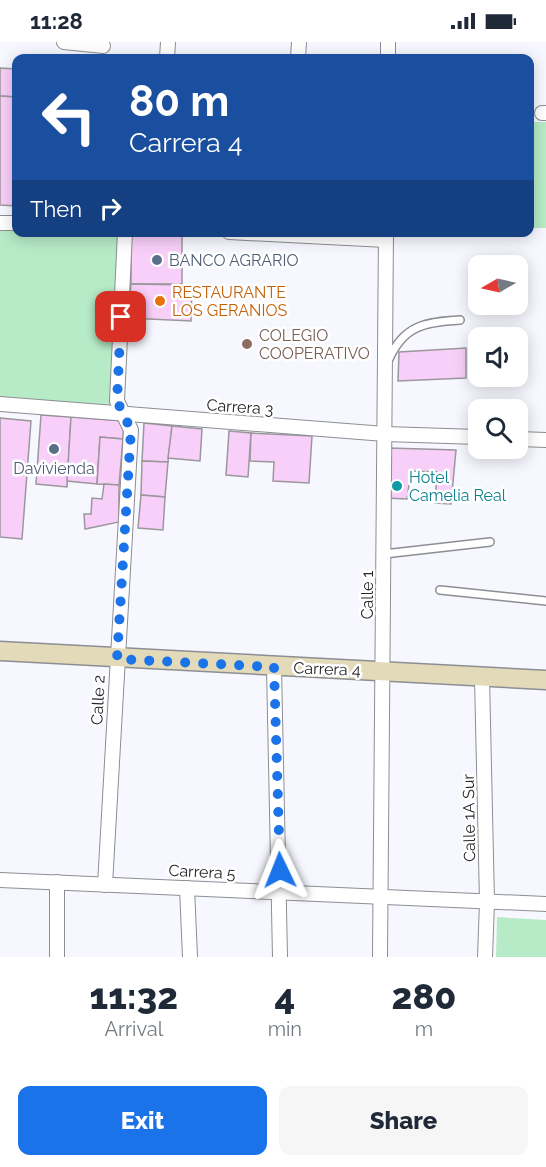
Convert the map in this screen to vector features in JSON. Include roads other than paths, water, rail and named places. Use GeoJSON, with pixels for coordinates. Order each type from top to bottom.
{"type":"FeatureCollection","features":[{"type":"Feature","properties":{"kind":"main road","name":"Carrera 4"},"geometry":{"type":"LineString","coordinates":[[0,651],[546,680]]}},
{"type":"Feature","properties":{"kind":"street"},"geometry":{"type":"LineString","coordinates":[[64,42],[104,46]]}},
{"type":"Feature","properties":{"kind":"street","name":"Calle 2"},"geometry":{"type":"LineString","coordinates":[[105,885],[131,430],[117,401],[125,237]]}},
{"type":"Feature","properties":{"kind":"street","name":"Calle 1"},"geometry":{"type":"LineString","coordinates":[[380,957],[386,237]]}},
{"type":"Feature","properties":{"kind":"street","name":"Carrera 3"},"geometry":{"type":"LineString","coordinates":[[0,404],[385,434],[468,437]]}},
{"type":"Feature","properties":{"kind":"street"},"geometry":{"type":"LineString","coordinates":[[528,439],[546,440]]}},
{"type":"Feature","properties":{"kind":"street"},"geometry":{"type":"LineString","coordinates":[[274,667],[280,957]]}},
{"type":"Feature","properties":{"kind":"street","name":"Calle 1A Sur"},"geometry":{"type":"LineString","coordinates":[[482,677],[487,902],[485,957]]}},
{"type":"Feature","properties":{"kind":"street","name":"Carrera 5"},"geometry":{"type":"LineString","coordinates":[[0,880],[546,904]]}},
{"type":"Feature","properties":{"kind":"street"},"geometry":{"type":"LineString","coordinates":[[57,882],[57,957]]}},
{"type":"Feature","properties":{"kind":"street"},"geometry":{"type":"LineString","coordinates":[[188,888],[190,957]]}},
{"type":"Feature","properties":{"kind":"lane"},"geometry":{"type":"LineString","coordinates":[[385,367],[396,342],[413,329],[435,322],[460,320]]}},
{"type":"Feature","properties":{"kind":"lane"},"geometry":{"type":"LineString","coordinates":[[384,554],[490,542]]}},
{"type":"Feature","properties":{"kind":"lane"},"geometry":{"type":"LineString","coordinates":[[440,590],[546,601]]}},
{"type":"Feature","properties":{"kind":"place","name":"BANCO AGRARIO"},"geometry":{"type":"Point","coordinates":[157,260]}},
{"type":"Feature","properties":{"kind":"place","name":"RESTAURANTE LOS GERANIOS"},"geometry":{"type":"Point","coordinates":[160,301]}},
{"type":"Feature","properties":{"kind":"place","name":"COLEGIO COOPERATIVO"},"geometry":{"type":"Point","coordinates":[247,344]}},
{"type":"Feature","properties":{"kind":"place","name":"Davivienda"},"geometry":{"type":"Point","coordinates":[54,449]}},
{"type":"Feature","properties":{"kind":"place","name":"Hotel Camelia Real"},"geometry":{"type":"Point","coordinates":[397,486]}}]}
